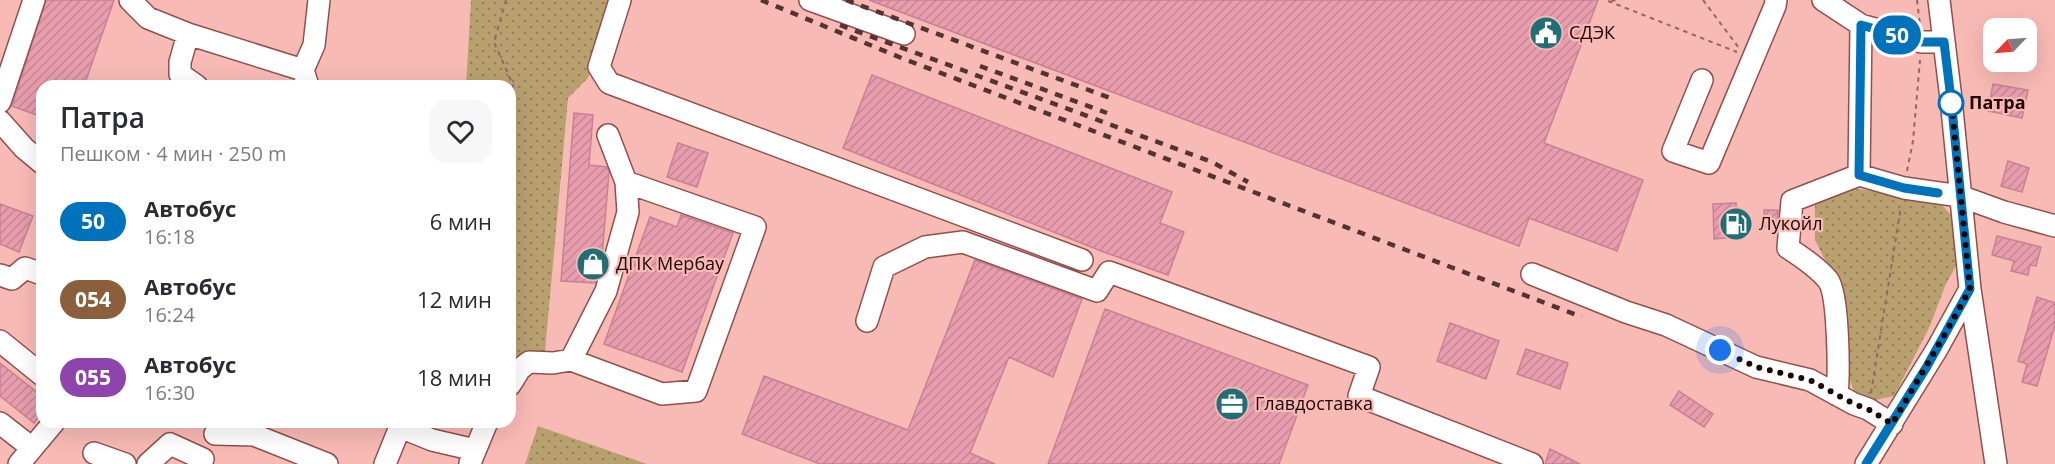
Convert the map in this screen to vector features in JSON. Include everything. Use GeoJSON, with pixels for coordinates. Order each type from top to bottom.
{"type":"FeatureCollection","features":[{"type":"Feature","properties":{"kind":"street"},"geometry":{"type":"LineString","coordinates":[[0,102],[34,0]]}},
{"type":"Feature","properties":{"kind":"street"},"geometry":{"type":"LineString","coordinates":[[130,0],[147,18],[306,78],[314,45],[319,0]]}},
{"type":"Feature","properties":{"kind":"street"},"geometry":{"type":"LineString","coordinates":[[620,0],[598,67],[609,83],[1082,260]]}},
{"type":"Feature","properties":{"kind":"street"},"geometry":{"type":"LineString","coordinates":[[810,0],[904,34]]}},
{"type":"Feature","properties":{"kind":"street"},"geometry":{"type":"LineString","coordinates":[[1702,80],[1673,151],[1709,163],[1776,0]]}},
{"type":"Feature","properties":{"kind":"street"},"geometry":{"type":"LineString","coordinates":[[1823,0],[1861,25],[1921,42],[1944,42]]}},
{"type":"Feature","properties":{"kind":"street"},"geometry":{"type":"LineString","coordinates":[[1939,0],[1970,289],[1996,464]]}},
{"type":"Feature","properties":{"kind":"street"},"geometry":{"type":"LineString","coordinates":[[1859,175],[1861,25]]}},
{"type":"Feature","properties":{"kind":"street"},"geometry":{"type":"LineString","coordinates":[[188,34],[180,62],[180,74],[188,80]]}},
{"type":"Feature","properties":{"kind":"street"},"geometry":{"type":"LineString","coordinates":[[0,121],[36,158]]}},
{"type":"Feature","properties":{"kind":"street"},"geometry":{"type":"LineString","coordinates":[[571,360],[606,291],[628,212],[626,182],[608,135]]}},
{"type":"Feature","properties":{"kind":"street"},"geometry":{"type":"LineString","coordinates":[[1837,395],[1835,307],[1829,282],[1812,265],[1788,248],[1792,201],[1859,175],[1904,188],[1960,196],[2004,212],[2055,226]]}},
{"type":"Feature","properties":{"kind":"street"},"geometry":{"type":"LineString","coordinates":[[516,376],[529,362],[553,363],[571,360],[662,394],[696,391],[755,227],[626,182]]}},
{"type":"Feature","properties":{"kind":"street"},"geometry":{"type":"LineString","coordinates":[[867,321],[884,267],[925,247],[963,242],[1097,291],[1109,272],[1369,367],[1359,396],[1532,464]]}},
{"type":"Feature","properties":{"kind":"street"},"geometry":{"type":"LineString","coordinates":[[0,275],[12,279],[25,268],[36,272]]}},
{"type":"Feature","properties":{"kind":"street"},"geometry":{"type":"LineString","coordinates":[[1532,274],[1626,312],[1666,325],[1756,367],[1810,380],[1868,409],[1892,424]]}},
{"type":"Feature","properties":{"kind":"street"},"geometry":{"type":"LineString","coordinates":[[1866,464],[1892,424],[1970,289]]}},
{"type":"Feature","properties":{"kind":"street"},"geometry":{"type":"LineString","coordinates":[[0,341],[36,370]]}},
{"type":"Feature","properties":{"kind":"street"},"geometry":{"type":"LineString","coordinates":[[0,423],[25,456],[49,428]]}},
{"type":"Feature","properties":{"kind":"street"},"geometry":{"type":"LineString","coordinates":[[148,464],[170,444],[202,462],[213,428],[254,435],[327,464]]}},
{"type":"Feature","properties":{"kind":"street"},"geometry":{"type":"LineString","coordinates":[[385,464],[400,428]]}},
{"type":"Feature","properties":{"kind":"street"},"geometry":{"type":"LineString","coordinates":[[402,428],[472,457],[485,428]]}},
{"type":"Feature","properties":{"kind":"street"},"geometry":{"type":"LineString","coordinates":[[94,453],[125,464]]}},
{"type":"Feature","properties":{"kind":"path"},"geometry":{"type":"LineString","coordinates":[[506,0],[494,42],[511,80]]}},
{"type":"Feature","properties":{"kind":"path"},"geometry":{"type":"LineString","coordinates":[[1618,0],[1608,1],[1743,54],[1703,0]]}},
{"type":"Feature","properties":{"kind":"path"},"geometry":{"type":"LineString","coordinates":[[1868,409],[1913,141],[1921,42],[1917,0]]}},
{"type":"Feature","properties":{"kind":"shaded area"},"geometry":{"type":"Polygon","coordinates":[[[471,0],[612,0],[588,78],[568,98],[545,352],[520,356],[516,362],[516,80],[466,80],[471,0]]]}},
{"type":"Feature","properties":{"kind":"shaded area"},"geometry":{"type":"Polygon","coordinates":[[[1841,187],[1936,198],[1951,215],[1957,235],[1959,260],[1945,286],[1930,326],[1894,396],[1871,401],[1854,391],[1845,368],[1839,288],[1815,240],[1815,204],[1841,187]]]}},
{"type":"Feature","properties":{"kind":"shaded area"},"geometry":{"type":"Polygon","coordinates":[[[538,426],[647,464],[525,464],[538,426]]]}},
{"type":"Feature","properties":{"kind":"building"},"geometry":{"type":"Polygon","coordinates":[[[46,0],[114,0],[86,80],[36,80],[36,115],[12,106],[46,0]]]}},
{"type":"Feature","properties":{"kind":"building"},"geometry":{"type":"Polygon","coordinates":[[[869,0],[1598,0],[1544,143],[1643,180],[1617,251],[1529,218],[1519,246],[869,0]]]}},
{"type":"Feature","properties":{"kind":"building"},"geometry":{"type":"Polygon","coordinates":[[[872,75],[1172,192],[1160,223],[1184,232],[1168,275],[1101,251],[843,148],[872,75]]]}},
{"type":"Feature","properties":{"kind":"building"},"geometry":{"type":"Polygon","coordinates":[[[1993,84],[2028,90],[2022,118],[1988,111],[1993,84]]]}},
{"type":"Feature","properties":{"kind":"building"},"geometry":{"type":"Polygon","coordinates":[[[574,113],[593,115],[589,165],[607,167],[609,172],[602,256],[595,283],[561,281],[574,113]]]}},
{"type":"Feature","properties":{"kind":"building"},"geometry":{"type":"Polygon","coordinates":[[[678,143],[708,153],[697,187],[667,177],[678,143]]]}},
{"type":"Feature","properties":{"kind":"building"},"geometry":{"type":"Polygon","coordinates":[[[2008,161],[2029,168],[2022,192],[2001,186],[2008,161]]]}},
{"type":"Feature","properties":{"kind":"building"},"geometry":{"type":"Polygon","coordinates":[[[1736,203],[1738,237],[1714,239],[1713,204],[1736,203]]]}},
{"type":"Feature","properties":{"kind":"building"},"geometry":{"type":"Polygon","coordinates":[[[0,204],[33,216],[19,252],[0,244],[0,204]]]}},
{"type":"Feature","properties":{"kind":"building"},"geometry":{"type":"Polygon","coordinates":[[[1764,210],[1778,210],[1777,227],[1765,227],[1764,210]]]}},
{"type":"Feature","properties":{"kind":"building"},"geometry":{"type":"Polygon","coordinates":[[[681,215],[733,233],[682,372],[604,344],[650,217],[677,227],[681,215]]]}},
{"type":"Feature","properties":{"kind":"building"},"geometry":{"type":"Polygon","coordinates":[[[1997,236],[2041,247],[2036,266],[2030,265],[2028,275],[2011,271],[2014,261],[1992,255],[1997,236]]]}},
{"type":"Feature","properties":{"kind":"building"},"geometry":{"type":"Polygon","coordinates":[[[975,260],[1082,299],[1053,377],[1009,357],[970,453],[995,464],[820,464],[742,434],[764,376],[908,430],[975,260]]]}},
{"type":"Feature","properties":{"kind":"building"},"geometry":{"type":"Polygon","coordinates":[[[2037,297],[2055,303],[2055,325],[2037,386],[2022,382],[2027,364],[2018,361],[2037,297]]]}},
{"type":"Feature","properties":{"kind":"building"},"geometry":{"type":"Polygon","coordinates":[[[1105,309],[1308,385],[1279,464],[1048,464],[1105,309]]]}},
{"type":"Feature","properties":{"kind":"building"},"geometry":{"type":"Polygon","coordinates":[[[1450,323],[1499,341],[1486,379],[1437,361],[1450,323]]]}},
{"type":"Feature","properties":{"kind":"building"},"geometry":{"type":"Polygon","coordinates":[[[1526,349],[1568,363],[1560,389],[1517,374],[1526,349]]]}},
{"type":"Feature","properties":{"kind":"building"},"geometry":{"type":"Polygon","coordinates":[[[0,363],[36,391],[36,420],[34,423],[0,396],[0,363]]]}},
{"type":"Feature","properties":{"kind":"building"},"geometry":{"type":"Polygon","coordinates":[[[1679,391],[1713,414],[1704,427],[1670,405],[1679,391]]]}},
{"type":"Feature","properties":{"kind":"building"},"geometry":{"type":"Polygon","coordinates":[[[1550,449],[1580,464],[1545,464],[1550,449]]]}},
{"type":"Feature","properties":{"kind":"railway"},"geometry":{"type":"LineString","coordinates":[[761,0],[904,59],[1582,317]]}},
{"type":"Feature","properties":{"kind":"railway"},"geometry":{"type":"LineString","coordinates":[[846,0],[1113,99]]}},
{"type":"Feature","properties":{"kind":"railway"},"geometry":{"type":"LineString","coordinates":[[840,25],[1212,162],[1248,182]]}},
{"type":"Feature","properties":{"kind":"railway"},"geometry":{"type":"LineString","coordinates":[[980,66],[1107,113]]}},
{"type":"Feature","properties":{"kind":"bus line","name":"50"},"geometry":{"type":"LineString","coordinates":[[1866,464],[1926,368],[1970,289],[1944,42],[1921,42],[1861,25],[1859,175],[1904,188],[1938,193]]}},
{"type":"Feature","properties":{"kind":"place","name":"СДЭК"},"geometry":{"type":"Point","coordinates":[1546,33]}},
{"type":"Feature","properties":{"kind":"place","name":"Патра"},"geometry":{"type":"Point","coordinates":[1951,103]}},
{"type":"Feature","properties":{"kind":"place","name":"Лукойл"},"geometry":{"type":"Point","coordinates":[1736,224]}},
{"type":"Feature","properties":{"kind":"place","name":"ДПК Мербау"},"geometry":{"type":"Point","coordinates":[593,264]}},
{"type":"Feature","properties":{"kind":"place","name":"Главдоставка"},"geometry":{"type":"Point","coordinates":[1232,404]}},
{"type":"Feature","properties":{"kind":"route"},"geometry":{"type":"LineString","coordinates":[[1720,350],[1756,367],[1810,380],[1868,409],[1892,424],[1970,289],[1951,99],[1951,103]]}}]}
